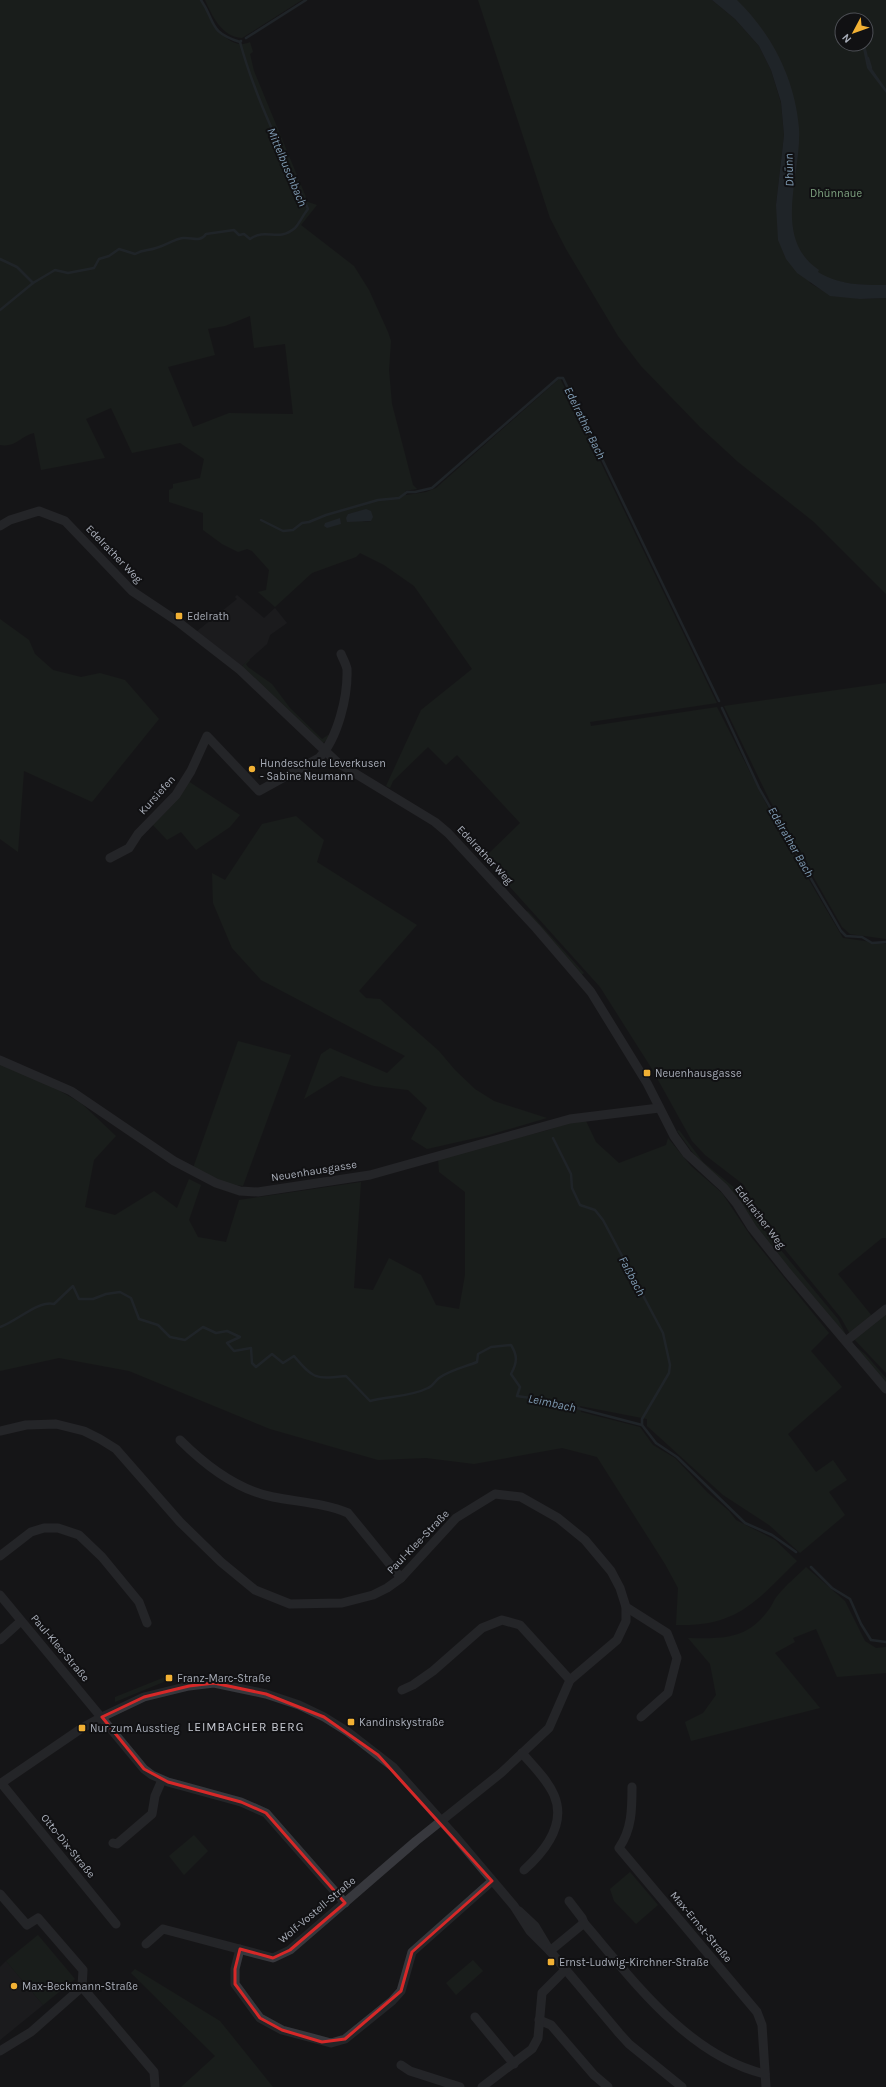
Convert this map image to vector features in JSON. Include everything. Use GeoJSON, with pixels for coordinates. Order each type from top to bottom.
{"type":"FeatureCollection","features":[{"type":"Feature","properties":{"kind":"street","name":"Edelrather Weg"},"geometry":{"type":"LineString","coordinates":[[0,526],[10,520],[39,511],[65,521],[132,591],[177,621],[240,670],[338,763],[435,822],[448,833],[536,928],[591,992],[647,1083],[674,1136],[687,1154],[724,1188],[737,1204],[752,1228],[886,1389]]}},
{"type":"Feature","properties":{"kind":"street"},"geometry":{"type":"LineString","coordinates":[[326,752],[343,709],[347,667],[341,654]]}},
{"type":"Feature","properties":{"kind":"street","name":"Kursiefen"},"geometry":{"type":"LineString","coordinates":[[110,858],[129,848],[138,834],[176,795],[192,771],[207,736],[259,791],[319,758],[326,752]]}},
{"type":"Feature","properties":{"kind":"street","name":"Neuenhausgasse"},"geometry":{"type":"LineString","coordinates":[[0,1060],[71,1091],[174,1161],[216,1183],[240,1191],[258,1192],[370,1175],[570,1119],[659,1108]]}},
{"type":"Feature","properties":{"kind":"street"},"geometry":{"type":"LineString","coordinates":[[846,1341],[886,1309]]}},
{"type":"Feature","properties":{"kind":"street","name":"Paul-Klee-Straße"},"geometry":{"type":"LineString","coordinates":[[0,1431],[26,1425],[56,1424],[84,1431],[100,1438],[116,1449],[180,1522],[221,1562],[255,1590],[278,1600],[293,1604],[342,1603],[373,1595],[401,1578],[456,1518],[495,1494],[521,1497],[558,1518],[585,1540],[611,1571],[620,1588],[626,1608],[626,1621],[617,1640],[570,1680],[549,1728],[522,1754],[441,1821]]}},
{"type":"Feature","properties":{"kind":"street"},"geometry":{"type":"LineString","coordinates":[[180,1440],[219,1472],[241,1487],[272,1497],[337,1508],[348,1513],[401,1578]]}},
{"type":"Feature","properties":{"kind":"street"},"geometry":{"type":"LineString","coordinates":[[0,1556],[31,1532],[44,1528],[58,1528],[79,1535],[102,1557],[139,1602],[147,1622]]}},
{"type":"Feature","properties":{"kind":"street","name":"Paul-Klee-Straße"},"geometry":{"type":"LineString","coordinates":[[0,1595],[102,1717]]}},
{"type":"Feature","properties":{"kind":"street"},"geometry":{"type":"LineString","coordinates":[[626,1608],[667,1634],[677,1658],[668,1693],[641,1717]]}},
{"type":"Feature","properties":{"kind":"street"},"geometry":{"type":"LineString","coordinates":[[402,1690],[413,1686],[433,1671],[482,1628],[502,1620],[520,1625],[570,1680]]}},
{"type":"Feature","properties":{"kind":"street"},"geometry":{"type":"LineString","coordinates":[[0,1640],[22,1621]]}},
{"type":"Feature","properties":{"kind":"street"},"geometry":{"type":"LineString","coordinates":[[1,1784],[56,1745],[102,1717],[144,1697],[189,1686],[214,1683],[266,1694],[299,1705],[353,1736],[393,1768],[514,1906],[535,1926],[550,1951],[629,2044],[682,2087]]}},
{"type":"Feature","properties":{"kind":"street"},"geometry":{"type":"LineString","coordinates":[[102,1717],[144,1769],[152,1775],[162,1780],[241,1802],[266,1813],[345,1903]]}},
{"type":"Feature","properties":{"kind":"street"},"geometry":{"type":"LineString","coordinates":[[522,1754],[545,1780],[554,1796],[556,1812],[555,1827],[548,1845],[524,1870]]}},
{"type":"Feature","properties":{"kind":"street"},"geometry":{"type":"LineString","coordinates":[[113,1843],[117,1844],[152,1814],[155,1796],[162,1780]]}},
{"type":"Feature","properties":{"kind":"street","name":"Otto-Dix-Straße"},"geometry":{"type":"LineString","coordinates":[[1,1784],[116,1924]]}},
{"type":"Feature","properties":{"kind":"street","name":"Max-Ernst-Straße"},"geometry":{"type":"LineString","coordinates":[[632,1787],[631,1818],[626,1838],[619,1848],[757,2012],[762,2025],[766,2087]]}},
{"type":"Feature","properties":{"kind":"street","name":"Wolf-Vostell-Straße"},"geometry":{"type":"LineString","coordinates":[[146,1944],[163,1929],[273,1958],[290,1950],[441,1821]]}},
{"type":"Feature","properties":{"kind":"street"},"geometry":{"type":"LineString","coordinates":[[240,1950],[234,1969],[235,1984],[260,2018],[282,2030],[331,2043],[345,2039],[392,2001],[401,1991],[412,1952],[492,1881]]}},
{"type":"Feature","properties":{"kind":"street"},"geometry":{"type":"LineString","coordinates":[[0,1894],[27,1925],[38,1918],[83,1970],[82,1987],[154,2072],[155,2086]]}},
{"type":"Feature","properties":{"kind":"street"},"geometry":{"type":"LineString","coordinates":[[569,1901],[584,1923],[653,2003],[696,2040],[731,2062],[748,2070],[765,2074]]}},
{"type":"Feature","properties":{"kind":"street"},"geometry":{"type":"LineString","coordinates":[[550,1951],[584,1923]]}},
{"type":"Feature","properties":{"kind":"street"},"geometry":{"type":"LineString","coordinates":[[482,2087],[514,2064],[535,2044],[538,2038],[542,1993],[547,1986],[566,1969]]}},
{"type":"Feature","properties":{"kind":"street"},"geometry":{"type":"LineString","coordinates":[[0,2051],[31,2032],[82,1987]]}},
{"type":"Feature","properties":{"kind":"street"},"geometry":{"type":"LineString","coordinates":[[475,2018],[514,2064]]}},
{"type":"Feature","properties":{"kind":"street"},"geometry":{"type":"LineString","coordinates":[[539,2020],[551,2025],[594,2076],[608,2087]]}},
{"type":"Feature","properties":{"kind":"street"},"geometry":{"type":"LineString","coordinates":[[401,2065],[410,2071],[460,2087]]}},
{"type":"Feature","properties":{"kind":"highlighted area"},"geometry":{"type":"Polygon","coordinates":[[[214,1683],[266,1694],[324,1717],[378,1755],[492,1881],[412,1952],[401,1991],[345,2039],[322,2042],[282,2030],[260,2018],[235,1984],[235,1969],[240,1949],[273,1958],[290,1950],[345,1903],[266,1813],[241,1802],[168,1782],[144,1769],[102,1717],[144,1697],[189,1686],[214,1683]]]}},
{"type":"Feature","properties":{"kind":"shaded area"},"geometry":{"type":"Polygon","coordinates":[[[237,595],[264,618],[275,608],[287,623],[270,635],[267,644],[241,667],[196,632],[237,599],[235,597],[237,595]]]}},
{"type":"Feature","properties":{"kind":"shaded area","name":"Max-Beckmann-Straße"},"geometry":{"type":"Polygon","coordinates":[[[6,1961],[43,2005],[0,2040],[0,1967],[6,1961]]]}},
{"type":"Feature","properties":{"kind":"green space"},"geometry":{"type":"Polygon","coordinates":[[[0,0],[201,0],[214,24],[226,38],[242,44],[250,42],[253,52],[250,54],[254,71],[308,202],[317,205],[301,225],[354,266],[369,290],[388,332],[391,341],[389,370],[392,404],[413,485],[417,489],[405,491],[406,495],[426,492],[436,488],[560,378],[717,703],[590,722],[591,726],[717,707],[779,829],[843,938],[886,944],[886,1238],[882,1238],[838,1274],[872,1316],[850,1334],[841,1318],[765,1225],[744,1185],[705,1155],[692,1141],[652,1069],[600,987],[484,858],[520,823],[457,755],[446,765],[428,747],[393,781],[390,788],[386,786],[421,710],[472,669],[414,586],[384,565],[360,553],[356,557],[312,573],[275,607],[258,592],[266,590],[269,570],[252,551],[247,549],[238,552],[222,544],[203,530],[203,513],[169,502],[169,490],[173,488],[173,484],[200,478],[204,459],[180,443],[132,453],[111,408],[86,419],[105,458],[41,470],[34,433],[29,434],[10,445],[0,445],[0,0]],[[250,316],[225,326],[208,329],[215,355],[168,367],[193,427],[229,413],[293,414],[285,344],[254,348],[250,316]],[[369,510],[348,514],[362,521],[371,521],[369,510]]]}},
{"type":"Feature","properties":{"kind":"green space"},"geometry":{"type":"Polygon","coordinates":[[[205,0],[302,0],[242,38],[235,37],[223,30],[211,13],[205,0]]]}},
{"type":"Feature","properties":{"kind":"green space"},"geometry":{"type":"Polygon","coordinates":[[[478,0],[712,0],[735,19],[759,46],[771,70],[781,103],[784,135],[776,205],[810,283],[820,289],[860,299],[886,298],[886,594],[814,522],[738,462],[700,427],[641,366],[618,336],[566,249],[550,218],[478,0]]]}},
{"type":"Feature","properties":{"kind":"green space","name":"Dhünnaue"},"geometry":{"type":"Polygon","coordinates":[[[725,0],[886,0],[886,285],[854,284],[814,277],[785,236],[790,167],[777,67],[725,0]]]}},
{"type":"Feature","properties":{"kind":"green space"},"geometry":{"type":"Polygon","coordinates":[[[0,619],[29,640],[35,654],[53,670],[81,677],[100,673],[125,680],[159,719],[92,802],[24,771],[18,852],[0,839],[0,619]]]}},
{"type":"Feature","properties":{"kind":"green space"},"geometry":{"type":"Polygon","coordinates":[[[249,659],[250,660],[246,664],[248,667],[272,684],[290,708],[322,739],[328,735],[330,737],[323,743],[242,666],[249,659]]]}},
{"type":"Feature","properties":{"kind":"green space"},"geometry":{"type":"Polygon","coordinates":[[[886,683],[886,939],[850,934],[842,927],[769,799],[724,706],[886,683]]]}},
{"type":"Feature","properties":{"kind":"green space"},"geometry":{"type":"Polygon","coordinates":[[[188,781],[240,815],[230,827],[196,850],[181,832],[167,840],[152,824],[188,781]]]}},
{"type":"Feature","properties":{"kind":"green space"},"geometry":{"type":"Polygon","coordinates":[[[296,816],[324,840],[317,862],[417,925],[359,991],[366,998],[380,999],[439,1051],[455,1070],[475,1089],[494,1101],[547,1118],[489,1135],[427,1149],[411,1139],[427,1108],[408,1090],[374,1086],[341,1076],[304,1099],[321,1054],[330,1048],[387,1073],[405,1056],[261,980],[232,948],[213,903],[212,873],[225,880],[262,824],[296,816]]]}},
{"type":"Feature","properties":{"kind":"green space"},"geometry":{"type":"Polygon","coordinates":[[[528,911],[584,973],[581,975],[525,913],[528,911]]]}},
{"type":"Feature","properties":{"kind":"green space"},"geometry":{"type":"Polygon","coordinates":[[[238,1041],[291,1055],[243,1186],[229,1184],[193,1168],[238,1041]]]}},
{"type":"Feature","properties":{"kind":"green space"},"geometry":{"type":"Polygon","coordinates":[[[0,1063],[53,1087],[81,1103],[116,1136],[94,1160],[85,1207],[115,1215],[154,1191],[177,1208],[189,1179],[201,1185],[189,1220],[198,1237],[226,1242],[239,1200],[361,1182],[354,1288],[373,1290],[389,1258],[421,1275],[436,1305],[459,1309],[465,1275],[465,1192],[439,1172],[438,1158],[548,1130],[569,1123],[586,1121],[596,1142],[619,1163],[666,1145],[668,1138],[691,1166],[722,1193],[752,1238],[829,1333],[811,1351],[842,1387],[788,1434],[816,1472],[833,1460],[847,1480],[829,1492],[845,1515],[800,1553],[769,1525],[723,1495],[647,1426],[647,1419],[580,1406],[581,1412],[640,1427],[653,1445],[675,1458],[707,1492],[729,1511],[736,1520],[775,1540],[797,1561],[757,1599],[744,1609],[731,1616],[715,1621],[697,1624],[676,1625],[678,1588],[665,1564],[597,1457],[562,1448],[474,1464],[426,1458],[378,1460],[270,1429],[129,1371],[59,1358],[0,1371],[0,1063]]]}},
{"type":"Feature","properties":{"kind":"green space"},"geometry":{"type":"Polygon","coordinates":[[[679,1130],[703,1162],[742,1194],[745,1192],[765,1231],[838,1319],[847,1337],[695,1156],[677,1131],[679,1130]]]}},
{"type":"Feature","properties":{"kind":"green space"},"geometry":{"type":"Polygon","coordinates":[[[885,1314],[886,1315],[886,1373],[854,1339],[885,1314]]]}},
{"type":"Feature","properties":{"kind":"green space"},"geometry":{"type":"Polygon","coordinates":[[[854,1345],[866,1355],[886,1378],[886,1384],[854,1345]]]}},
{"type":"Feature","properties":{"kind":"green space"},"geometry":{"type":"Polygon","coordinates":[[[806,1567],[845,1601],[865,1641],[876,1648],[886,1647],[886,1673],[837,1677],[816,1629],[793,1638],[795,1642],[775,1653],[820,1708],[691,1741],[685,1722],[703,1713],[716,1695],[710,1664],[688,1638],[724,1637],[744,1632],[762,1619],[775,1598],[806,1567]]]}},
{"type":"Feature","properties":{"kind":"green space"},"geometry":{"type":"Polygon","coordinates":[[[165,1677],[166,1681],[115,1702],[115,1697],[165,1677]]]}},
{"type":"Feature","properties":{"kind":"green space"},"geometry":{"type":"Polygon","coordinates":[[[194,1835],[208,1851],[184,1875],[169,1856],[194,1835]]]}},
{"type":"Feature","properties":{"kind":"green space"},"geometry":{"type":"Polygon","coordinates":[[[630,1872],[658,1905],[636,1924],[614,1901],[610,1889],[630,1872]]]}},
{"type":"Feature","properties":{"kind":"green space"},"geometry":{"type":"Polygon","coordinates":[[[38,1935],[75,1979],[43,2005],[6,1961],[38,1935]]]}},
{"type":"Feature","properties":{"kind":"green space"},"geometry":{"type":"Polygon","coordinates":[[[473,1960],[483,1971],[456,1995],[446,1983],[473,1960]]]}},
{"type":"Feature","properties":{"kind":"green space"},"geometry":{"type":"Polygon","coordinates":[[[135,1969],[220,2021],[273,2087],[181,2087],[215,2056],[131,1973],[135,1969]]]}},
{"type":"Feature","properties":{"kind":"water","name":"Dhünn"},"geometry":{"type":"Polygon","coordinates":[[[712,0],[737,0],[750,13],[761,27],[780,58],[787,75],[793,92],[799,128],[799,146],[792,205],[792,223],[796,241],[804,257],[819,270],[818,272],[834,280],[859,284],[886,285],[886,298],[860,299],[830,296],[797,273],[786,259],[778,240],[776,205],[784,135],[781,102],[771,70],[759,46],[735,19],[712,0]]]}},
{"type":"Feature","properties":{"kind":"water"},"geometry":{"type":"Polygon","coordinates":[[[864,52],[867,52],[870,66],[886,89],[886,93],[867,68],[864,52]]]}},
{"type":"Feature","properties":{"kind":"water"},"geometry":{"type":"Polygon","coordinates":[[[366,509],[371,511],[373,517],[371,521],[347,522],[346,518],[348,514],[366,509]]]}},
{"type":"Feature","properties":{"kind":"water"},"geometry":{"type":"Polygon","coordinates":[[[340,518],[341,524],[327,528],[324,526],[325,523],[340,518]]]}},
{"type":"Feature","properties":{"kind":"waterway"},"geometry":{"type":"LineString","coordinates":[[201,0],[214,26],[223,34],[240,42]]}},
{"type":"Feature","properties":{"kind":"waterway","name":"Mittelbuschbach"},"geometry":{"type":"LineString","coordinates":[[246,38],[306,0]]}},
{"type":"Feature","properties":{"kind":"waterway","name":"Mittelbuschbach"},"geometry":{"type":"LineString","coordinates":[[0,310],[33,283],[55,270],[68,273],[94,268],[99,259],[109,256],[119,249],[135,254],[180,239],[198,239],[204,237],[206,234],[234,230],[239,235],[244,234],[250,239],[262,234],[283,234],[295,228],[308,209],[262,106],[247,64],[240,42],[241,41]]}},
{"type":"Feature","properties":{"kind":"waterway"},"geometry":{"type":"LineString","coordinates":[[868,58],[871,68]]}},
{"type":"Feature","properties":{"kind":"waterway"},"geometry":{"type":"LineString","coordinates":[[0,259],[17,267],[33,283]]}},
{"type":"Feature","properties":{"kind":"waterway","name":"Edelrather Bach"},"geometry":{"type":"LineString","coordinates":[[261,520],[283,531],[293,530],[302,523],[309,522],[326,515],[378,500],[399,498],[407,492],[415,492],[432,488],[558,378],[563,378],[719,701]]}},
{"type":"Feature","properties":{"kind":"waterway","name":"Edelrather Bach"},"geometry":{"type":"LineString","coordinates":[[722,708],[759,788],[841,931],[846,936],[862,937],[872,943],[886,942]]}},
{"type":"Feature","properties":{"kind":"waterway","name":"Faßbach"},"geometry":{"type":"LineString","coordinates":[[553,1138],[571,1174],[572,1188],[580,1205],[595,1210],[603,1220],[663,1333],[670,1365],[669,1373],[642,1419],[642,1425]]}},
{"type":"Feature","properties":{"kind":"waterway","name":"Leimbach"},"geometry":{"type":"LineString","coordinates":[[0,1327],[41,1305],[54,1304],[73,1286],[79,1299],[93,1299],[106,1294],[120,1292],[131,1298],[139,1319],[158,1325],[170,1337],[185,1340],[203,1327],[216,1333],[227,1331],[240,1337],[227,1343],[234,1351],[251,1348],[252,1363],[256,1367],[272,1354],[283,1363],[294,1356],[306,1370],[316,1376],[328,1378],[346,1376],[370,1401],[407,1395],[421,1391],[430,1387],[439,1378],[448,1373],[477,1362],[478,1354],[491,1347],[511,1345],[516,1356],[515,1366],[511,1374],[520,1387],[517,1396],[550,1401],[642,1425],[656,1443],[677,1457],[745,1523],[772,1535],[796,1552]]}},
{"type":"Feature","properties":{"kind":"waterway","name":"Leimbach"},"geometry":{"type":"LineString","coordinates":[[811,1567],[832,1588],[850,1599],[861,1624],[871,1640],[886,1642]]}},
{"type":"Feature","properties":{"kind":"place","name":"Edelrath"},"geometry":{"type":"Point","coordinates":[179,616]}},
{"type":"Feature","properties":{"kind":"place","name":"Hundeschule Leverkusen - Sabine Neumann"},"geometry":{"type":"Point","coordinates":[252,769]}},
{"type":"Feature","properties":{"kind":"place","name":"Neuenhausgasse"},"geometry":{"type":"Point","coordinates":[647,1073]}},
{"type":"Feature","properties":{"kind":"place","name":"Franz-Marc-Straße"},"geometry":{"type":"Point","coordinates":[169,1678]}},
{"type":"Feature","properties":{"kind":"place","name":"Kandinskystraße"},"geometry":{"type":"Point","coordinates":[351,1722]}},
{"type":"Feature","properties":{"kind":"place","name":"Nur zum Ausstieg"},"geometry":{"type":"Point","coordinates":[82,1728]}},
{"type":"Feature","properties":{"kind":"place","name":"Ernst-Ludwig-Kirchner-Straße"},"geometry":{"type":"Point","coordinates":[551,1962]}},
{"type":"Feature","properties":{"kind":"place","name":"Max-Beckmann-Straße"},"geometry":{"type":"Point","coordinates":[14,1986]}},
{"type":"Feature","properties":{"kind":"district","name":"LEIMBACHER BERG"},"geometry":{"type":"Point","coordinates":[246,1727]}}]}
